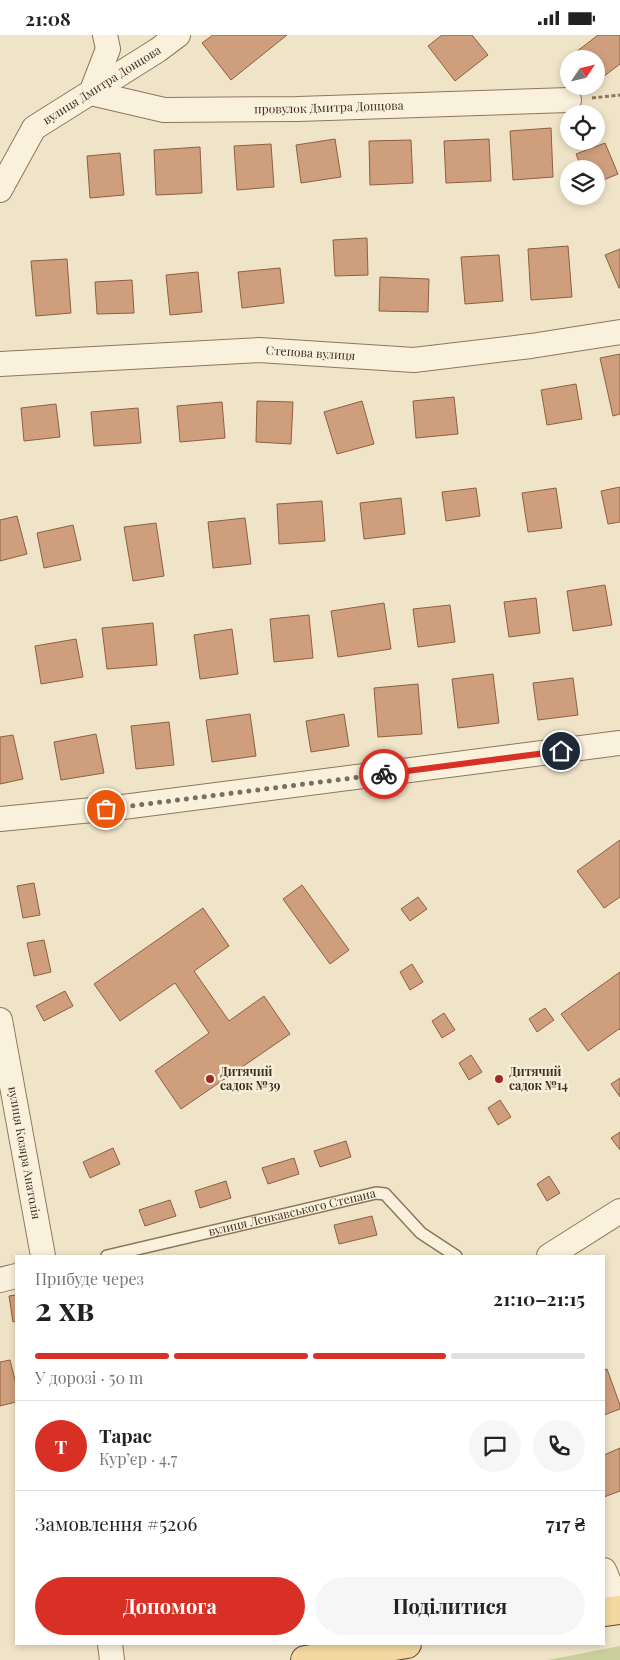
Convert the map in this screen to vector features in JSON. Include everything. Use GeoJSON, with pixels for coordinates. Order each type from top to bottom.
{"type":"FeatureCollection","features":[{"type":"Feature","properties":{"kind":"main road"},"geometry":{"type":"LineString","coordinates":[[605,1613],[620,1609]]}},
{"type":"Feature","properties":{"kind":"main road"},"geometry":{"type":"LineString","coordinates":[[305,1660],[401,1645]]}},
{"type":"Feature","properties":{"kind":"street"},"geometry":{"type":"LineString","coordinates":[[91,93],[108,49],[105,35]]}},
{"type":"Feature","properties":{"kind":"street","name":"вулиця Дмитра Донцова"},"geometry":{"type":"LineString","coordinates":[[0,190],[34,128],[158,50],[178,35]]}},
{"type":"Feature","properties":{"kind":"street","name":"провулок Дмитра Донцова"},"geometry":{"type":"LineString","coordinates":[[91,93],[164,110],[298,109],[568,100]]}},
{"type":"Feature","properties":{"kind":"street","name":"Степова вулиця"},"geometry":{"type":"LineString","coordinates":[[0,363],[259,350],[414,360],[531,346],[620,332]]}},
{"type":"Feature","properties":{"kind":"street"},"geometry":{"type":"LineString","coordinates":[[0,819],[123,807],[620,743]]}},
{"type":"Feature","properties":{"kind":"street","name":"вулиця Козяра Анатолія"},"geometry":{"type":"LineString","coordinates":[[0,1020],[43,1255]]}},
{"type":"Feature","properties":{"kind":"street"},"geometry":{"type":"LineString","coordinates":[[551,1255],[620,1211]]}},
{"type":"Feature","properties":{"kind":"street"},"geometry":{"type":"LineString","coordinates":[[0,1280],[15,1277]]}},
{"type":"Feature","properties":{"kind":"street"},"geometry":{"type":"LineString","coordinates":[[605,1572],[620,1609]]}},
{"type":"Feature","properties":{"kind":"street"},"geometry":{"type":"LineString","coordinates":[[110,1645],[112,1660]]}},
{"type":"Feature","properties":{"kind":"lane","name":"вулиця Ленкавського Степана"},"geometry":{"type":"LineString","coordinates":[[111,1255],[376,1193],[385,1195],[421,1233],[454,1255]]}},
{"type":"Feature","properties":{"kind":"green space"},"geometry":{"type":"Polygon","coordinates":[[[620,1646],[620,1660],[548,1660],[620,1646]]]}},
{"type":"Feature","properties":{"kind":"building"},"geometry":{"type":"Polygon","coordinates":[[[213,35],[287,35],[231,80],[202,43],[213,35]]]}},
{"type":"Feature","properties":{"kind":"building"},"geometry":{"type":"Polygon","coordinates":[[[442,35],[472,35],[488,55],[455,81],[428,46],[442,35]]]}},
{"type":"Feature","properties":{"kind":"building"},"geometry":{"type":"Polygon","coordinates":[[[598,35],[620,35],[620,64],[605,75],[605,50],[579,50],[598,35]]]}},
{"type":"Feature","properties":{"kind":"building"},"geometry":{"type":"Polygon","coordinates":[[[551,128],[553,177],[513,180],[510,131],[551,128]]]}},
{"type":"Feature","properties":{"kind":"building"},"geometry":{"type":"Polygon","coordinates":[[[335,139],[341,177],[301,183],[296,145],[335,139]]]}},
{"type":"Feature","properties":{"kind":"building"},"geometry":{"type":"Polygon","coordinates":[[[489,139],[491,181],[446,183],[444,141],[489,139]]]}},
{"type":"Feature","properties":{"kind":"building"},"geometry":{"type":"Polygon","coordinates":[[[411,140],[413,183],[370,185],[369,141],[411,140]]]}},
{"type":"Feature","properties":{"kind":"building"},"geometry":{"type":"Polygon","coordinates":[[[605,143],[618,174],[605,179],[605,160],[578,160],[576,154],[587,150],[605,150],[605,143]]]}},
{"type":"Feature","properties":{"kind":"building"},"geometry":{"type":"Polygon","coordinates":[[[271,144],[274,187],[237,190],[234,146],[271,144]]]}},
{"type":"Feature","properties":{"kind":"building"},"geometry":{"type":"Polygon","coordinates":[[[200,147],[202,193],[156,195],[154,150],[200,147]]]}},
{"type":"Feature","properties":{"kind":"building"},"geometry":{"type":"Polygon","coordinates":[[[120,153],[124,195],[90,198],[87,156],[120,153]]]}},
{"type":"Feature","properties":{"kind":"building"},"geometry":{"type":"Polygon","coordinates":[[[367,238],[368,275],[335,276],[333,240],[367,238]]]}},
{"type":"Feature","properties":{"kind":"building"},"geometry":{"type":"Polygon","coordinates":[[[568,246],[572,297],[531,300],[528,249],[568,246]]]}},
{"type":"Feature","properties":{"kind":"building"},"geometry":{"type":"Polygon","coordinates":[[[620,249],[620,288],[619,288],[605,255],[620,249]]]}},
{"type":"Feature","properties":{"kind":"building"},"geometry":{"type":"Polygon","coordinates":[[[499,255],[503,301],[465,304],[461,257],[499,255]]]}},
{"type":"Feature","properties":{"kind":"building"},"geometry":{"type":"Polygon","coordinates":[[[67,259],[71,313],[36,316],[31,261],[67,259]]]}},
{"type":"Feature","properties":{"kind":"building"},"geometry":{"type":"Polygon","coordinates":[[[280,268],[284,303],[242,308],[238,272],[280,268]]]}},
{"type":"Feature","properties":{"kind":"building"},"geometry":{"type":"Polygon","coordinates":[[[198,272],[202,312],[170,315],[166,275],[198,272]]]}},
{"type":"Feature","properties":{"kind":"building"},"geometry":{"type":"Polygon","coordinates":[[[380,277],[429,279],[428,312],[379,311],[380,277]]]}},
{"type":"Feature","properties":{"kind":"building"},"geometry":{"type":"Polygon","coordinates":[[[132,280],[134,313],[97,314],[95,282],[132,280]]]}},
{"type":"Feature","properties":{"kind":"building"},"geometry":{"type":"Polygon","coordinates":[[[620,354],[620,414],[613,416],[600,358],[620,354]]]}},
{"type":"Feature","properties":{"kind":"building"},"geometry":{"type":"Polygon","coordinates":[[[576,384],[582,419],[547,425],[541,390],[576,384]]]}},
{"type":"Feature","properties":{"kind":"building"},"geometry":{"type":"Polygon","coordinates":[[[454,397],[458,434],[416,438],[413,401],[454,397]]]}},
{"type":"Feature","properties":{"kind":"building"},"geometry":{"type":"Polygon","coordinates":[[[257,401],[293,402],[291,444],[256,442],[257,401]]]}},
{"type":"Feature","properties":{"kind":"building"},"geometry":{"type":"Polygon","coordinates":[[[362,401],[374,444],[337,454],[324,412],[362,401]]]}},
{"type":"Feature","properties":{"kind":"building"},"geometry":{"type":"Polygon","coordinates":[[[222,402],[225,438],[180,442],[177,406],[222,402]]]}},
{"type":"Feature","properties":{"kind":"building"},"geometry":{"type":"Polygon","coordinates":[[[56,404],[60,437],[24,441],[21,408],[56,404]]]}},
{"type":"Feature","properties":{"kind":"building"},"geometry":{"type":"Polygon","coordinates":[[[138,408],[141,443],[94,446],[91,412],[138,408]]]}},
{"type":"Feature","properties":{"kind":"building"},"geometry":{"type":"Polygon","coordinates":[[[620,487],[620,522],[608,524],[601,491],[620,487]]]}},
{"type":"Feature","properties":{"kind":"building"},"geometry":{"type":"Polygon","coordinates":[[[476,488],[480,516],[446,521],[442,492],[476,488]]]}},
{"type":"Feature","properties":{"kind":"building"},"geometry":{"type":"Polygon","coordinates":[[[556,488],[562,528],[528,532],[522,493],[556,488]]]}},
{"type":"Feature","properties":{"kind":"building"},"geometry":{"type":"Polygon","coordinates":[[[401,498],[405,534],[364,539],[360,503],[401,498]]]}},
{"type":"Feature","properties":{"kind":"building"},"geometry":{"type":"Polygon","coordinates":[[[322,501],[325,541],[279,544],[277,504],[322,501]]]}},
{"type":"Feature","properties":{"kind":"building"},"geometry":{"type":"Polygon","coordinates":[[[17,516],[27,554],[0,561],[0,520],[17,516]]]}},
{"type":"Feature","properties":{"kind":"building"},"geometry":{"type":"Polygon","coordinates":[[[245,518],[251,564],[213,568],[208,522],[245,518]]]}},
{"type":"Feature","properties":{"kind":"building"},"geometry":{"type":"Polygon","coordinates":[[[156,523],[164,576],[133,581],[124,527],[156,523]]]}},
{"type":"Feature","properties":{"kind":"building"},"geometry":{"type":"Polygon","coordinates":[[[73,525],[81,560],[44,568],[37,533],[73,525]]]}},
{"type":"Feature","properties":{"kind":"building"},"geometry":{"type":"Polygon","coordinates":[[[605,585],[612,625],[573,631],[567,591],[605,585]]]}},
{"type":"Feature","properties":{"kind":"building"},"geometry":{"type":"Polygon","coordinates":[[[536,598],[540,633],[509,637],[504,602],[536,598]]]}},
{"type":"Feature","properties":{"kind":"building"},"geometry":{"type":"Polygon","coordinates":[[[384,603],[391,649],[338,657],[331,611],[384,603]]]}},
{"type":"Feature","properties":{"kind":"building"},"geometry":{"type":"Polygon","coordinates":[[[450,605],[455,642],[418,647],[413,609],[450,605]]]}},
{"type":"Feature","properties":{"kind":"building"},"geometry":{"type":"Polygon","coordinates":[[[309,615],[313,658],[274,662],[270,619],[309,615]]]}},
{"type":"Feature","properties":{"kind":"building"},"geometry":{"type":"Polygon","coordinates":[[[153,623],[157,665],[107,669],[102,628],[153,623]]]}},
{"type":"Feature","properties":{"kind":"building"},"geometry":{"type":"Polygon","coordinates":[[[232,629],[238,674],[200,679],[194,635],[232,629]]]}},
{"type":"Feature","properties":{"kind":"building"},"geometry":{"type":"Polygon","coordinates":[[[76,639],[83,677],[41,684],[35,646],[76,639]]]}},
{"type":"Feature","properties":{"kind":"building"},"geometry":{"type":"Polygon","coordinates":[[[493,674],[499,723],[458,728],[452,679],[493,674]]]}},
{"type":"Feature","properties":{"kind":"building"},"geometry":{"type":"Polygon","coordinates":[[[573,678],[578,715],[538,720],[533,683],[573,678]]]}},
{"type":"Feature","properties":{"kind":"building"},"geometry":{"type":"Polygon","coordinates":[[[418,684],[422,734],[378,737],[374,688],[418,684]]]}},
{"type":"Feature","properties":{"kind":"building"},"geometry":{"type":"Polygon","coordinates":[[[250,714],[256,756],[212,762],[206,720],[250,714]]]}},
{"type":"Feature","properties":{"kind":"building"},"geometry":{"type":"Polygon","coordinates":[[[344,714],[349,746],[311,752],[306,721],[344,714]]]}},
{"type":"Feature","properties":{"kind":"building"},"geometry":{"type":"Polygon","coordinates":[[[169,722],[174,765],[136,769],[131,726],[169,722]]]}},
{"type":"Feature","properties":{"kind":"building"},"geometry":{"type":"Polygon","coordinates":[[[96,734],[104,773],[61,780],[54,742],[96,734]]]}},
{"type":"Feature","properties":{"kind":"building"},"geometry":{"type":"Polygon","coordinates":[[[13,735],[23,779],[0,784],[0,737],[13,735]]]}},
{"type":"Feature","properties":{"kind":"building"},"geometry":{"type":"Polygon","coordinates":[[[620,840],[620,897],[604,908],[577,871],[620,840]]]}},
{"type":"Feature","properties":{"kind":"building"},"geometry":{"type":"Polygon","coordinates":[[[34,883],[40,915],[23,918],[17,886],[34,883]]]}},
{"type":"Feature","properties":{"kind":"building"},"geometry":{"type":"Polygon","coordinates":[[[302,885],[349,950],[330,964],[283,899],[302,885]]]}},
{"type":"Feature","properties":{"kind":"building"},"geometry":{"type":"Polygon","coordinates":[[[418,897],[427,909],[410,921],[401,909],[418,897]]]}},
{"type":"Feature","properties":{"kind":"building"},"geometry":{"type":"Polygon","coordinates":[[[203,908],[229,946],[194,971],[229,1021],[264,996],[290,1034],[181,1109],[155,1071],[209,1033],[175,983],[120,1021],[94,984],[203,908]]]}},
{"type":"Feature","properties":{"kind":"building"},"geometry":{"type":"Polygon","coordinates":[[[44,940],[51,972],[34,976],[27,943],[44,940]]]}},
{"type":"Feature","properties":{"kind":"building"},"geometry":{"type":"Polygon","coordinates":[[[412,964],[423,982],[410,990],[400,972],[412,964]]]}},
{"type":"Feature","properties":{"kind":"building"},"geometry":{"type":"Polygon","coordinates":[[[620,972],[620,1030],[588,1051],[561,1014],[620,972]]]}},
{"type":"Feature","properties":{"kind":"building"},"geometry":{"type":"Polygon","coordinates":[[[65,991],[73,1006],[44,1021],[36,1006],[65,991]]]}},
{"type":"Feature","properties":{"kind":"building"},"geometry":{"type":"Polygon","coordinates":[[[545,1008],[554,1020],[537,1032],[529,1019],[545,1008]]]}},
{"type":"Feature","properties":{"kind":"building"},"geometry":{"type":"Polygon","coordinates":[[[444,1013],[455,1030],[442,1038],[432,1021],[444,1013]]]}},
{"type":"Feature","properties":{"kind":"building"},"geometry":{"type":"Polygon","coordinates":[[[471,1055],[482,1072],[469,1080],[459,1063],[471,1055]]]}},
{"type":"Feature","properties":{"kind":"building"},"geometry":{"type":"Polygon","coordinates":[[[620,1078],[620,1097],[611,1084],[620,1078]]]}},
{"type":"Feature","properties":{"kind":"building"},"geometry":{"type":"Polygon","coordinates":[[[500,1100],[511,1117],[498,1125],[488,1108],[500,1100]]]}},
{"type":"Feature","properties":{"kind":"building"},"geometry":{"type":"Polygon","coordinates":[[[620,1132],[620,1150],[611,1138],[620,1132]]]}},
{"type":"Feature","properties":{"kind":"building"},"geometry":{"type":"Polygon","coordinates":[[[346,1141],[351,1157],[320,1167],[314,1151],[346,1141]]]}},
{"type":"Feature","properties":{"kind":"building"},"geometry":{"type":"Polygon","coordinates":[[[113,1148],[120,1164],[90,1178],[83,1162],[113,1148]]]}},
{"type":"Feature","properties":{"kind":"building"},"geometry":{"type":"Polygon","coordinates":[[[294,1158],[299,1174],[268,1184],[262,1168],[294,1158]]]}},
{"type":"Feature","properties":{"kind":"building"},"geometry":{"type":"Polygon","coordinates":[[[549,1176],[560,1193],[547,1201],[537,1184],[549,1176]]]}},
{"type":"Feature","properties":{"kind":"building"},"geometry":{"type":"Polygon","coordinates":[[[226,1181],[231,1198],[200,1208],[195,1191],[226,1181]]]}},
{"type":"Feature","properties":{"kind":"building"},"geometry":{"type":"Polygon","coordinates":[[[170,1200],[176,1216],[145,1226],[139,1210],[170,1200]]]}},
{"type":"Feature","properties":{"kind":"building"},"geometry":{"type":"Polygon","coordinates":[[[372,1216],[377,1235],[339,1244],[334,1225],[372,1216]]]}},
{"type":"Feature","properties":{"kind":"building"},"geometry":{"type":"Polygon","coordinates":[[[15,1295],[15,1321],[13,1322],[9,1296],[15,1295]]]}},
{"type":"Feature","properties":{"kind":"building"},"geometry":{"type":"Polygon","coordinates":[[[10,1360],[15,1380],[15,1402],[0,1406],[0,1362],[10,1360]]]}},
{"type":"Feature","properties":{"kind":"building"},"geometry":{"type":"Polygon","coordinates":[[[607,1369],[620,1409],[605,1415],[605,1370],[607,1369]]]}},
{"type":"Feature","properties":{"kind":"building"},"geometry":{"type":"Polygon","coordinates":[[[620,1448],[620,1491],[605,1497],[605,1455],[620,1448]]]}},
{"type":"Feature","properties":{"kind":"way so far"},"geometry":{"type":"LineString","coordinates":[[106,809],[384,774]]}},
{"type":"Feature","properties":{"kind":"place","name":"Дитячий садок №39"},"geometry":{"type":"Point","coordinates":[210,1079]}},
{"type":"Feature","properties":{"kind":"place","name":"Дитячий садок №14"},"geometry":{"type":"Point","coordinates":[499,1079]}},
{"type":"Feature","properties":{"kind":"route"},"geometry":{"type":"LineString","coordinates":[[384,774],[561,751]]}}]}
